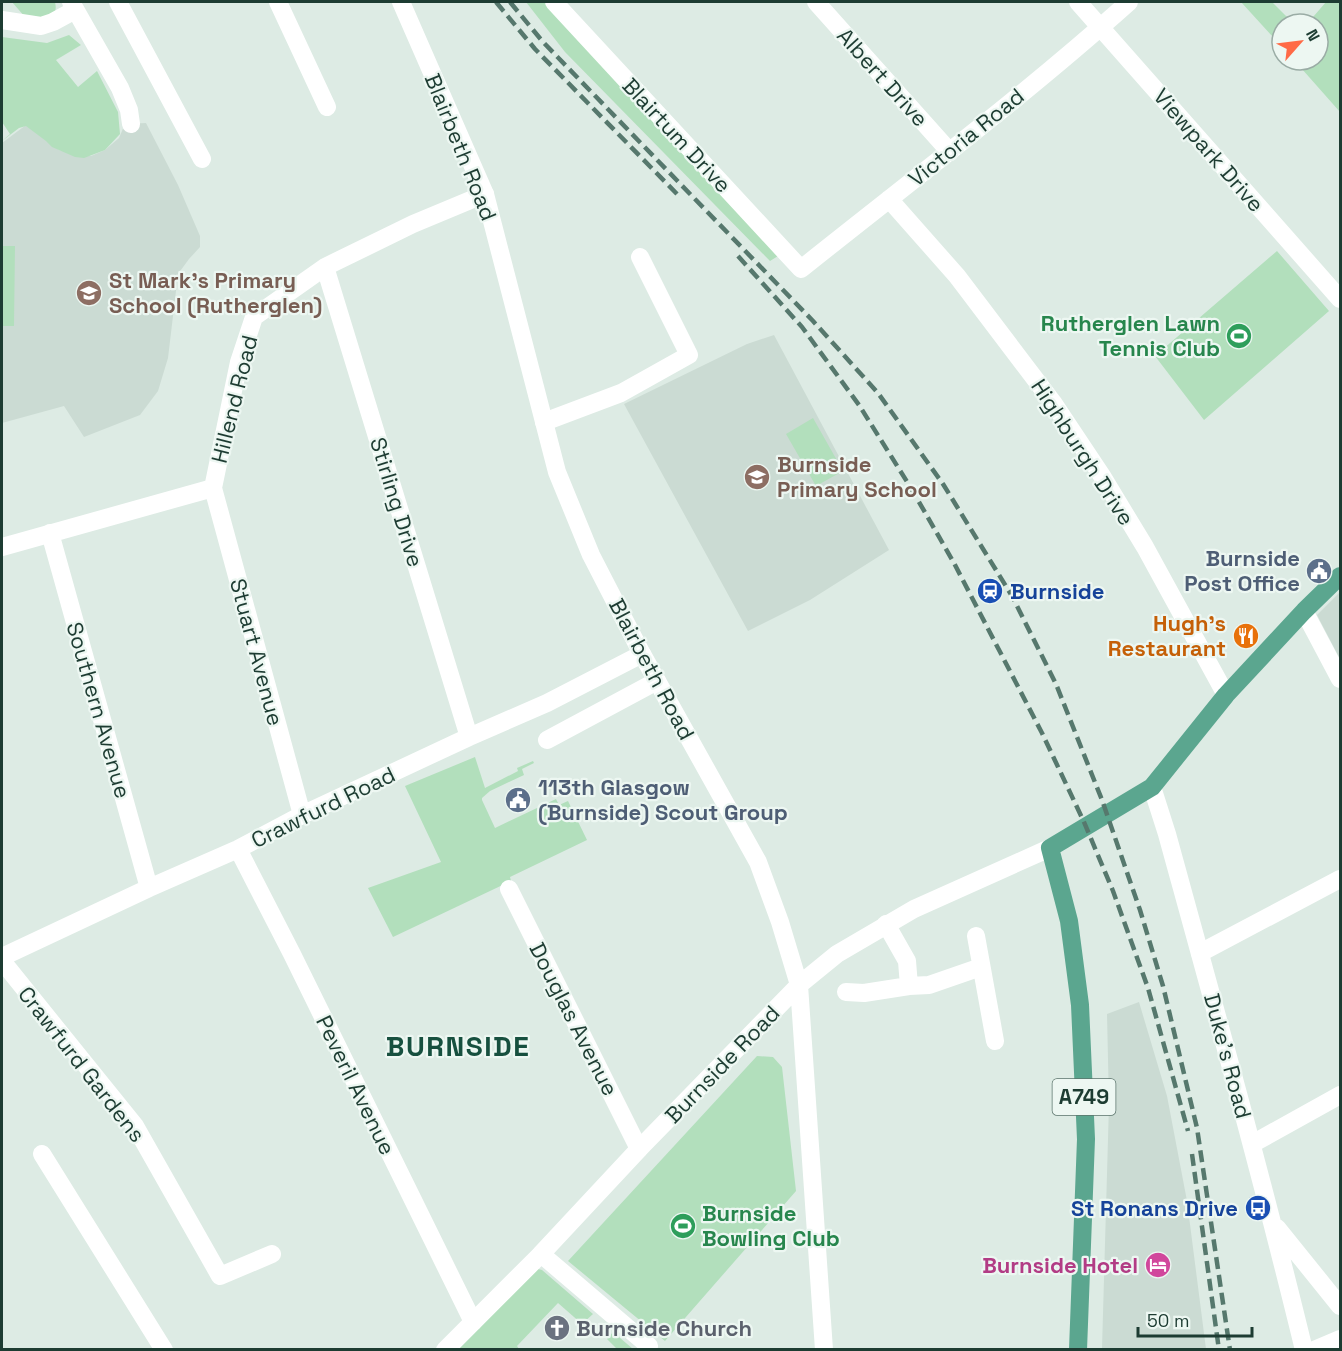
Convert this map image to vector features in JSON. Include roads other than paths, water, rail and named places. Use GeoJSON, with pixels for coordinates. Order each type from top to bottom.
{"type":"FeatureCollection","features":[{"type":"Feature","properties":{"kind":"main road"},"geometry":{"type":"LineString","coordinates":[[1050,848],[1152,787],[1226,695],[1341,576]]}},
{"type":"Feature","properties":{"kind":"main road","name":"A749"},"geometry":{"type":"LineString","coordinates":[[1050,848],[1069,921],[1080,1005],[1086,1139],[1078,1350]]}},
{"type":"Feature","properties":{"kind":"street"},"geometry":{"type":"LineString","coordinates":[[118,2],[202,159]]}},
{"type":"Feature","properties":{"kind":"street"},"geometry":{"type":"LineString","coordinates":[[278,2],[327,107]]}},
{"type":"Feature","properties":{"kind":"street","name":"Blairbeth Road"},"geometry":{"type":"LineString","coordinates":[[400,2],[485,194],[557,472],[591,555],[642,654],[758,862],[780,922],[799,985],[824,1350]]}},
{"type":"Feature","properties":{"kind":"street","name":"Blairtum Drive"},"geometry":{"type":"LineString","coordinates":[[554,2],[801,269]]}},
{"type":"Feature","properties":{"kind":"street","name":"Albert Drive"},"geometry":{"type":"LineString","coordinates":[[816,2],[950,152]]}},
{"type":"Feature","properties":{"kind":"street","name":"Viewpark Drive"},"geometry":{"type":"LineString","coordinates":[[1078,2],[1341,300]]}},
{"type":"Feature","properties":{"kind":"street","name":"Victoria Road"},"geometry":{"type":"LineString","coordinates":[[801,269],[950,152],[1129,2]]}},
{"type":"Feature","properties":{"kind":"street"},"geometry":{"type":"LineString","coordinates":[[2,20],[41,26],[53,22],[73,6],[120,88],[129,110],[131,124]]}},
{"type":"Feature","properties":{"kind":"street","name":"Hillend Road"},"geometry":{"type":"LineString","coordinates":[[2,547],[213,488],[239,362],[254,317],[325,267],[413,224],[485,194]]}},
{"type":"Feature","properties":{"kind":"street","name":"Highburgh Drive"},"geometry":{"type":"LineString","coordinates":[[889,199],[957,276],[1054,404],[1102,476],[1145,548],[1226,695]]}},
{"type":"Feature","properties":{"kind":"street"},"geometry":{"type":"LineString","coordinates":[[544,422],[621,393],[689,355],[640,256]]}},
{"type":"Feature","properties":{"kind":"street","name":"Stirling Drive"},"geometry":{"type":"LineString","coordinates":[[325,267],[469,737]]}},
{"type":"Feature","properties":{"kind":"street","name":"Stuart Avenue"},"geometry":{"type":"LineString","coordinates":[[213,488],[302,815]]}},
{"type":"Feature","properties":{"kind":"street","name":"Southern Avenue"},"geometry":{"type":"LineString","coordinates":[[50,533],[149,888]]}},
{"type":"Feature","properties":{"kind":"street"},"geometry":{"type":"LineString","coordinates":[[1304,612],[1341,679]]}},
{"type":"Feature","properties":{"kind":"street","name":"Crawfurd Road"},"geometry":{"type":"LineString","coordinates":[[2,959],[149,888],[238,849],[302,815],[547,703],[642,654]]}},
{"type":"Feature","properties":{"kind":"street"},"geometry":{"type":"LineString","coordinates":[[547,740],[657,681]]}},
{"type":"Feature","properties":{"kind":"street","name":"Duke's Road"},"geometry":{"type":"LineString","coordinates":[[1152,787],[1274,1224],[1340,1304]]}},
{"type":"Feature","properties":{"kind":"street","name":"Burnside Road"},"geometry":{"type":"LineString","coordinates":[[445,1350],[541,1254],[639,1149],[799,985],[837,954],[886,924],[914,909],[1050,848]]}},
{"type":"Feature","properties":{"kind":"street","name":"Peveril Avenue"},"geometry":{"type":"LineString","coordinates":[[238,849],[473,1322]]}},
{"type":"Feature","properties":{"kind":"street"},"geometry":{"type":"LineString","coordinates":[[1200,953],[1341,879]]}},
{"type":"Feature","properties":{"kind":"street","name":"Douglas Avenue"},"geometry":{"type":"LineString","coordinates":[[509,889],[639,1149]]}},
{"type":"Feature","properties":{"kind":"street"},"geometry":{"type":"LineString","coordinates":[[886,924],[907,961],[909,986]]}},
{"type":"Feature","properties":{"kind":"street"},"geometry":{"type":"LineString","coordinates":[[976,936],[995,1041]]}},
{"type":"Feature","properties":{"kind":"street","name":"Crawfurd Gardens"},"geometry":{"type":"LineString","coordinates":[[2,959],[135,1126],[220,1276],[272,1254]]}},
{"type":"Feature","properties":{"kind":"street"},"geometry":{"type":"LineString","coordinates":[[846,992],[864,993],[929,985],[981,968]]}},
{"type":"Feature","properties":{"kind":"street"},"geometry":{"type":"LineString","coordinates":[[1252,1143],[1341,1095]]}},
{"type":"Feature","properties":{"kind":"street"},"geometry":{"type":"LineString","coordinates":[[42,1154],[164,1350]]}},
{"type":"Feature","properties":{"kind":"street"},"geometry":{"type":"LineString","coordinates":[[1274,1224],[1304,1350]]}},
{"type":"Feature","properties":{"kind":"street"},"geometry":{"type":"LineString","coordinates":[[541,1254],[649,1346],[648,1350]]}},
{"type":"Feature","properties":{"kind":"street"},"geometry":{"type":"LineString","coordinates":[[1314,1350],[1341,1339]]}},
{"type":"Feature","properties":{"kind":"railway"},"geometry":{"type":"LineString","coordinates":[[496,2],[535,49],[677,194]]}},
{"type":"Feature","properties":{"kind":"railway"},"geometry":{"type":"LineString","coordinates":[[510,2],[543,42],[813,321],[878,393],[943,484],[1012,596],[1056,684],[1102,800],[1140,910],[1163,986],[1197,1128],[1230,1350]]}},
{"type":"Feature","properties":{"kind":"railway"},"geometry":{"type":"LineString","coordinates":[[738,256],[802,327],[859,405],[954,563],[1042,733],[1084,822],[1113,891],[1148,988],[1188,1131]]}},
{"type":"Feature","properties":{"kind":"railway"},"geometry":{"type":"LineString","coordinates":[[1192,1154],[1219,1350]]}},
{"type":"Feature","properties":{"kind":"place","name":"St Mark's Primary School (Rutherglen)"},"geometry":{"type":"Point","coordinates":[89,293]}},
{"type":"Feature","properties":{"kind":"place","name":"Rutherglen Lawn Tennis Club"},"geometry":{"type":"Point","coordinates":[1239,336]}},
{"type":"Feature","properties":{"kind":"place","name":"Burnside Primary School"},"geometry":{"type":"Point","coordinates":[757,477]}},
{"type":"Feature","properties":{"kind":"place","name":"Burnside Post Office"},"geometry":{"type":"Point","coordinates":[1319,571]}},
{"type":"Feature","properties":{"kind":"place","name":"Burnside"},"geometry":{"type":"Point","coordinates":[990,591]}},
{"type":"Feature","properties":{"kind":"place","name":"Hugh's Restaurant"},"geometry":{"type":"Point","coordinates":[1246,636]}},
{"type":"Feature","properties":{"kind":"place","name":"113th Glasgow (Burnside) Scout Group"},"geometry":{"type":"Point","coordinates":[518,800]}},
{"type":"Feature","properties":{"kind":"place","name":"St Ronans Drive"},"geometry":{"type":"Point","coordinates":[1258,1208]}},
{"type":"Feature","properties":{"kind":"place","name":"Burnside Bowling Club"},"geometry":{"type":"Point","coordinates":[683,1226]}},
{"type":"Feature","properties":{"kind":"place","name":"Burnside Hotel"},"geometry":{"type":"Point","coordinates":[1158,1265]}},
{"type":"Feature","properties":{"kind":"place","name":"Burnside Church"},"geometry":{"type":"Point","coordinates":[557,1328]}},
{"type":"Feature","properties":{"kind":"district","name":"BURNSIDE"},"geometry":{"type":"Point","coordinates":[458,1046]}}]}
